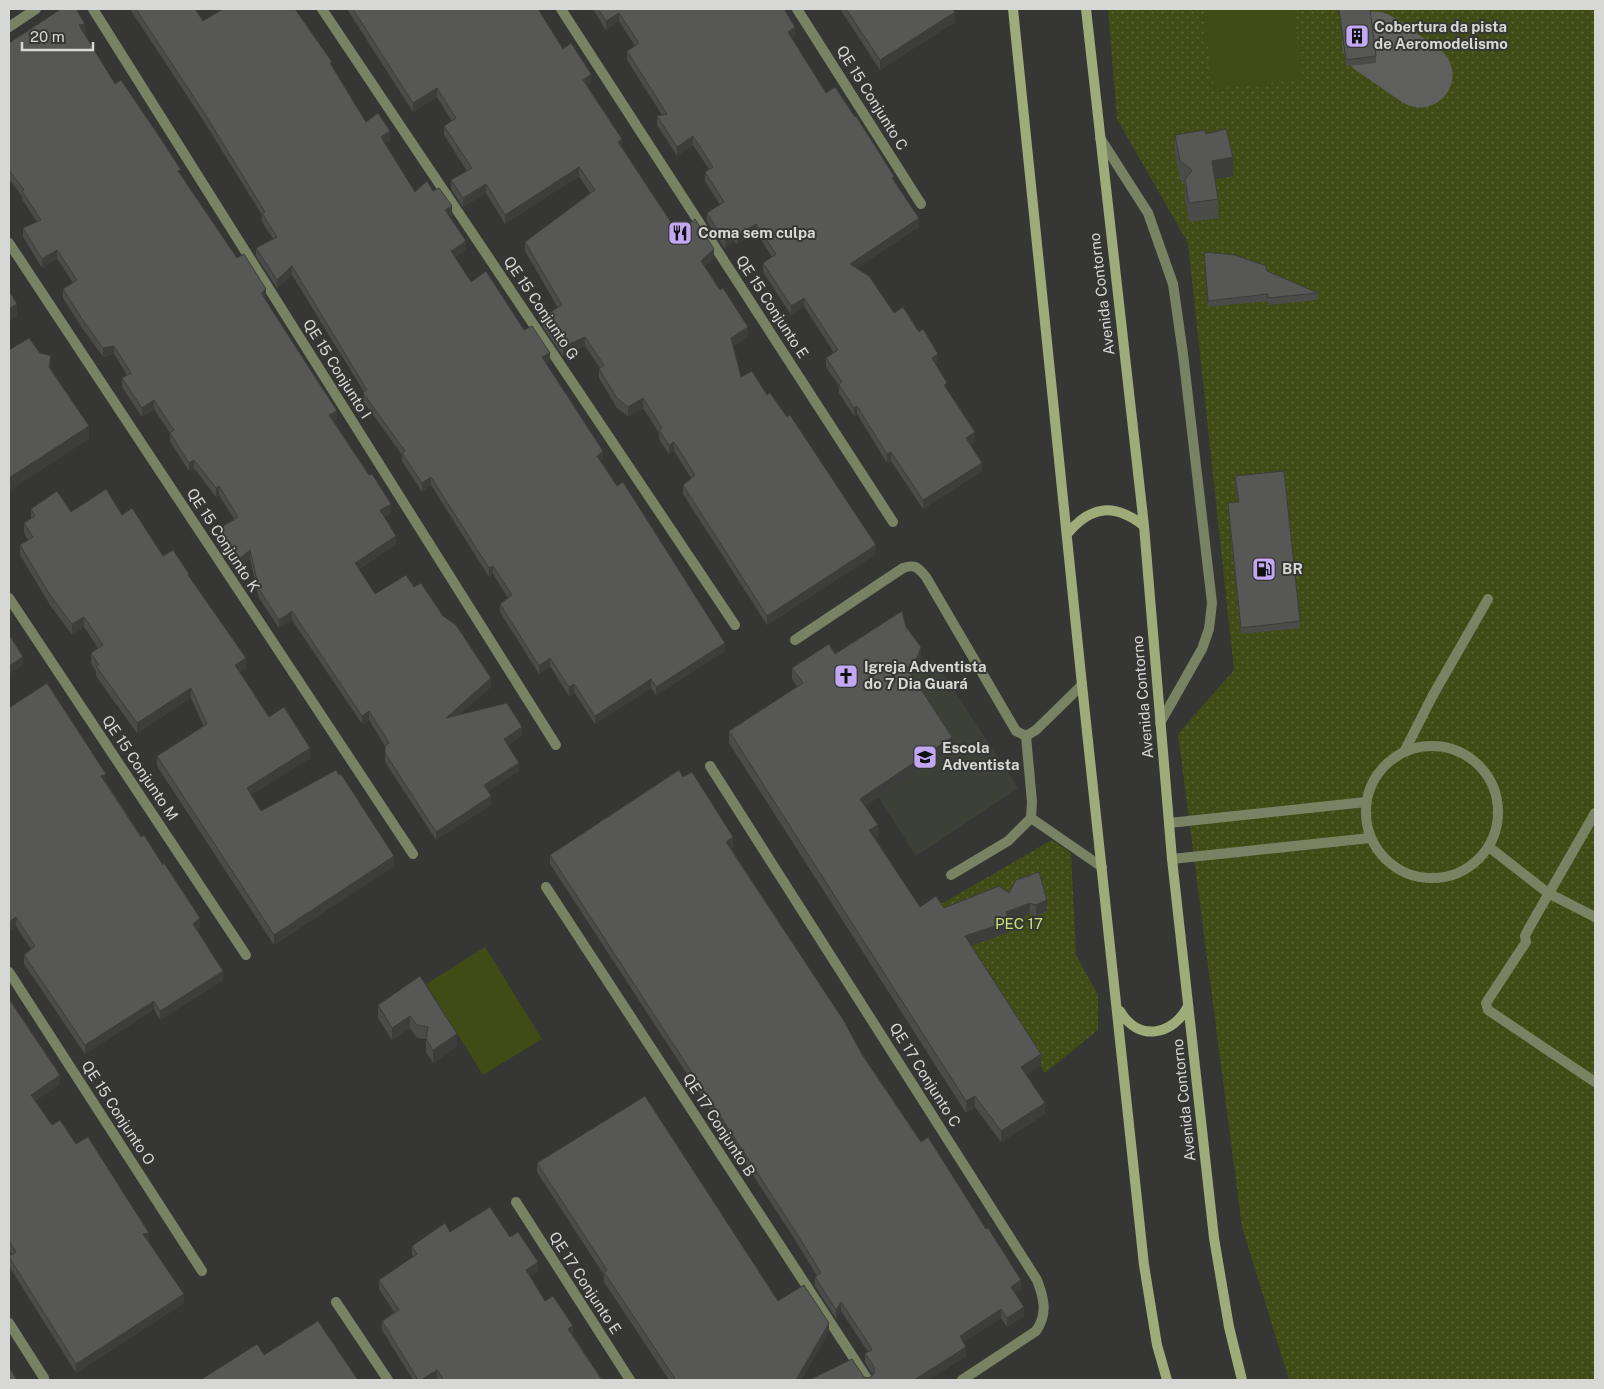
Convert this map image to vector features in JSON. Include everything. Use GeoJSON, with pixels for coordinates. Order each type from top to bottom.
{"type":"FeatureCollection","features":[{"type":"Feature","properties":{"kind":"main road"},"geometry":{"type":"LineString","coordinates":[[1013,9],[1144,1265],[1158,1345],[1167,1380]]}},
{"type":"Feature","properties":{"kind":"main road","name":"Avenida Contorno"},"geometry":{"type":"LineString","coordinates":[[1086,9],[1144,526],[1172,859],[1214,1238],[1229,1327],[1242,1380]]}},
{"type":"Feature","properties":{"kind":"main road"},"geometry":{"type":"LineString","coordinates":[[1067,534],[1078,520],[1094,512],[1113,510],[1130,515],[1144,526]]}},
{"type":"Feature","properties":{"kind":"main road"},"geometry":{"type":"LineString","coordinates":[[1118,1008],[1125,1020],[1135,1028],[1161,1031],[1173,1026],[1182,1017],[1188,1005]]}},
{"type":"Feature","properties":{"kind":"street"},"geometry":{"type":"LineString","coordinates":[[9,27],[36,9]]}},
{"type":"Feature","properties":{"kind":"street","name":"QE 15 Conjunto I"},"geometry":{"type":"LineString","coordinates":[[93,9],[556,745]]}},
{"type":"Feature","properties":{"kind":"street","name":"QE 15 Conjunto G"},"geometry":{"type":"LineString","coordinates":[[322,9],[735,625]]}},
{"type":"Feature","properties":{"kind":"street","name":"QE 15 Conjunto E"},"geometry":{"type":"LineString","coordinates":[[561,9],[893,522]]}},
{"type":"Feature","properties":{"kind":"street","name":"QE 15 Conjunto C"},"geometry":{"type":"LineString","coordinates":[[797,9],[921,204]]}},
{"type":"Feature","properties":{"kind":"street"},"geometry":{"type":"LineString","coordinates":[[1100,138],[1148,213],[1173,284],[1212,603],[1209,629],[1202,649],[1160,723]]}},
{"type":"Feature","properties":{"kind":"street","name":"QE 15 Conjunto K"},"geometry":{"type":"LineString","coordinates":[[9,242],[413,854]]}},
{"type":"Feature","properties":{"kind":"street"},"geometry":{"type":"LineString","coordinates":[[795,640],[903,568],[912,565],[918,567],[1016,731],[1026,736]]}},
{"type":"Feature","properties":{"kind":"street","name":"QE 15 Conjunto M"},"geometry":{"type":"LineString","coordinates":[[9,598],[246,955]]}},
{"type":"Feature","properties":{"kind":"street"},"geometry":{"type":"LineString","coordinates":[[1404,752],[1433,694],[1488,599]]}},
{"type":"Feature","properties":{"kind":"street"},"geometry":{"type":"LineString","coordinates":[[1026,736],[1036,730],[1082,685]]}},
{"type":"Feature","properties":{"kind":"street"},"geometry":{"type":"LineString","coordinates":[[951,875],[1008,841],[1031,818],[1032,802],[1026,736]]}},
{"type":"Feature","properties":{"kind":"street"},"geometry":{"type":"LineString","coordinates":[[1424,746],[1446,747],[1466,754],[1482,768],[1494,786],[1499,807],[1497,828],[1488,847],[1468,867],[1456,874],[1435,878],[1414,876],[1394,867],[1379,852],[1370,838],[1366,802],[1373,781],[1386,764],[1404,752],[1424,746]]}},
{"type":"Feature","properties":{"kind":"street","name":"QE 17 Conjunto C"},"geometry":{"type":"LineString","coordinates":[[710,766],[1037,1280],[1043,1295],[1044,1308],[1043,1321],[1036,1331],[962,1380]]}},
{"type":"Feature","properties":{"kind":"street"},"geometry":{"type":"LineString","coordinates":[[1169,823],[1366,802]]}},
{"type":"Feature","properties":{"kind":"street"},"geometry":{"type":"LineString","coordinates":[[1595,813],[1528,928],[1525,936],[1526,942],[1486,1003],[1488,1010],[1595,1082]]}},
{"type":"Feature","properties":{"kind":"street"},"geometry":{"type":"LineString","coordinates":[[1031,818],[1102,867]]}},
{"type":"Feature","properties":{"kind":"street"},"geometry":{"type":"LineString","coordinates":[[1172,859],[1370,838]]}},
{"type":"Feature","properties":{"kind":"street"},"geometry":{"type":"LineString","coordinates":[[1488,847],[1548,893],[1595,917]]}},
{"type":"Feature","properties":{"kind":"street","name":"QE 17 Conjunto B"},"geometry":{"type":"LineString","coordinates":[[546,887],[868,1380]]}},
{"type":"Feature","properties":{"kind":"street","name":"QE 15 Conjunto O"},"geometry":{"type":"LineString","coordinates":[[9,972],[202,1270]]}},
{"type":"Feature","properties":{"kind":"street","name":"QE 17 Conjunto E"},"geometry":{"type":"LineString","coordinates":[[516,1202],[630,1380]]}},
{"type":"Feature","properties":{"kind":"street"},"geometry":{"type":"LineString","coordinates":[[336,1302],[388,1380]]}},
{"type":"Feature","properties":{"kind":"street"},"geometry":{"type":"LineString","coordinates":[[9,1324],[44,1378]]}},
{"type":"Feature","properties":{"kind":"shaded area","name":"Escola Adventista"},"geometry":{"type":"Polygon","coordinates":[[[934,660],[1018,788],[916,856],[833,726],[934,660]]]}},
{"type":"Feature","properties":{"kind":"green space"},"geometry":{"type":"Polygon","coordinates":[[[1108,9],[1595,9],[1595,1380],[1289,1380],[1242,1227],[1178,734],[1234,670],[1188,243],[1117,119],[1108,9]]]}},
{"type":"Feature","properties":{"kind":"green space"},"geometry":{"type":"Polygon","coordinates":[[[1203,9],[1293,9],[1302,79],[1214,89],[1203,9]]]}},
{"type":"Feature","properties":{"kind":"green space","name":"PEC 17"},"geometry":{"type":"Polygon","coordinates":[[[1052,840],[1071,853],[1076,955],[1098,995],[1098,1030],[1045,1073],[941,904],[1052,840]]]}},
{"type":"Feature","properties":{"kind":"green space"},"geometry":{"type":"Polygon","coordinates":[[[485,947],[542,1039],[483,1075],[426,984],[485,947]]]}},
{"type":"Feature","properties":{"kind":"building"},"geometry":{"type":"Polygon","coordinates":[[[61,9],[76,9],[85,24],[79,25],[115,84],[121,80],[181,170],[178,171],[237,258],[244,254],[266,289],[261,293],[337,411],[329,415],[369,475],[372,474],[391,504],[380,510],[396,536],[355,563],[375,594],[406,575],[414,587],[421,583],[443,616],[456,625],[491,678],[446,718],[507,703],[522,727],[504,739],[519,763],[484,785],[491,796],[436,832],[385,753],[385,745],[389,743],[369,711],[362,716],[292,611],[279,620],[259,589],[250,550],[239,559],[219,529],[238,517],[219,486],[216,488],[194,460],[189,463],[170,433],[174,430],[154,400],[142,408],[122,378],[131,373],[114,346],[103,348],[63,289],[77,280],[57,250],[42,259],[23,228],[41,220],[22,191],[24,190],[9,170],[9,43],[61,9]]]}},
{"type":"Feature","properties":{"kind":"building"},"geometry":{"type":"Polygon","coordinates":[[[136,9],[195,9],[203,21],[223,9],[295,9],[332,62],[330,63],[366,122],[378,113],[390,131],[381,137],[415,192],[427,181],[433,191],[439,188],[452,206],[445,210],[466,241],[451,251],[471,282],[486,271],[524,330],[532,326],[550,353],[542,357],[603,451],[597,456],[617,486],[623,482],[725,643],[656,687],[651,679],[595,716],[574,684],[569,687],[550,658],[539,666],[500,604],[512,595],[493,566],[489,568],[431,477],[422,483],[402,453],[405,451],[363,393],[367,390],[292,266],[277,280],[256,248],[277,237],[262,213],[265,212],[203,111],[136,9]]]}},
{"type":"Feature","properties":{"kind":"building"},"geometry":{"type":"Polygon","coordinates":[[[353,9],[538,9],[563,49],[571,43],[591,74],[583,80],[622,139],[618,142],[678,233],[695,219],[714,249],[701,261],[720,290],[723,288],[748,327],[731,338],[741,377],[752,371],[767,395],[770,393],[787,417],[790,415],[876,545],[767,616],[683,485],[695,475],[674,442],[669,445],[659,430],[662,428],[643,398],[628,407],[617,398],[599,369],[604,365],[585,337],[563,347],[543,317],[562,305],[525,242],[595,190],[579,167],[505,215],[486,184],[463,198],[451,180],[472,168],[444,126],[456,118],[437,88],[413,103],[353,9]]]}},
{"type":"Feature","properties":{"kind":"building"},"geometry":{"type":"Polygon","coordinates":[[[598,9],[784,9],[795,27],[788,32],[826,93],[835,87],[856,116],[894,176],[892,178],[919,218],[850,264],[869,276],[894,313],[903,307],[919,332],[923,329],[938,354],[932,358],[947,383],[944,385],[975,432],[966,438],[982,463],[923,500],[891,452],[887,454],[857,406],[854,408],[839,385],[842,382],[826,358],[838,350],[804,298],[791,306],[763,263],[776,254],[756,224],[737,236],[734,232],[725,241],[707,213],[724,202],[705,172],[713,167],[693,136],[677,147],[657,116],[667,114],[627,51],[639,43],[619,13],[606,21],[598,9]]]}},
{"type":"Feature","properties":{"kind":"building"},"geometry":{"type":"Polygon","coordinates":[[[846,9],[952,9],[955,12],[880,60],[846,9]]]}},
{"type":"Feature","properties":{"kind":"building","name":"Cobertura da pista de Aeromodelismo"},"geometry":{"type":"Polygon","coordinates":[[[1339,9],[1370,9],[1376,56],[1346,60],[1339,9]]]}},
{"type":"Feature","properties":{"kind":"building"},"geometry":{"type":"Polygon","coordinates":[[[1226,129],[1233,157],[1212,161],[1218,199],[1189,203],[1185,180],[1192,170],[1180,161],[1175,135],[1205,130],[1206,134],[1226,129]]]}},
{"type":"Feature","properties":{"kind":"building"},"geometry":{"type":"Polygon","coordinates":[[[1204,252],[1235,255],[1266,266],[1267,271],[1318,293],[1268,298],[1268,294],[1208,301],[1204,252]]]}},
{"type":"Feature","properties":{"kind":"building"},"geometry":{"type":"Polygon","coordinates":[[[9,291],[17,304],[9,309],[9,291]]]}},
{"type":"Feature","properties":{"kind":"building"},"geometry":{"type":"Polygon","coordinates":[[[29,338],[40,353],[51,356],[49,367],[89,426],[9,478],[9,350],[29,338]]]}},
{"type":"Feature","properties":{"kind":"building","name":"BR"},"geometry":{"type":"Polygon","coordinates":[[[1284,471],[1300,621],[1241,628],[1228,503],[1239,502],[1235,476],[1284,471]]]}},
{"type":"Feature","properties":{"kind":"building"},"geometry":{"type":"Polygon","coordinates":[[[106,489],[122,515],[132,508],[163,556],[173,550],[188,575],[246,658],[235,665],[269,717],[284,707],[310,748],[247,788],[261,811],[336,770],[339,775],[341,774],[394,856],[274,935],[157,756],[207,724],[191,688],[137,723],[96,666],[99,665],[91,653],[103,645],[84,617],[72,624],[50,595],[20,545],[33,537],[24,523],[35,516],[31,509],[57,491],[71,512],[106,489]]]}},
{"type":"Feature","properties":{"kind":"building"},"geometry":{"type":"Polygon","coordinates":[[[902,611],[906,627],[921,647],[918,656],[907,668],[952,737],[860,799],[878,825],[869,830],[920,907],[936,896],[944,908],[999,886],[1009,893],[1016,880],[1039,872],[1047,900],[1036,905],[1030,903],[1006,912],[1009,921],[965,936],[1041,1054],[1021,1067],[1045,1103],[1001,1131],[975,1096],[966,1101],[729,731],[803,683],[792,668],[829,644],[835,654],[902,611]]]}},
{"type":"Feature","properties":{"kind":"building"},"geometry":{"type":"Polygon","coordinates":[[[9,634],[23,657],[9,666],[9,634]]]}},
{"type":"Feature","properties":{"kind":"building"},"geometry":{"type":"Polygon","coordinates":[[[47,683],[106,774],[101,776],[141,837],[144,835],[200,918],[193,924],[223,971],[160,1011],[154,1001],[85,1045],[24,955],[35,946],[16,917],[9,922],[9,708],[47,683]]]}},
{"type":"Feature","properties":{"kind":"building"},"geometry":{"type":"Polygon","coordinates":[[[679,770],[683,777],[692,772],[733,837],[726,842],[844,1021],[863,1056],[921,1142],[928,1137],[986,1229],[988,1228],[1021,1280],[1011,1287],[1024,1307],[1007,1318],[1001,1309],[960,1336],[966,1347],[914,1380],[809,1380],[852,1359],[864,1377],[869,1378],[874,1374],[874,1367],[865,1353],[872,1350],[841,1302],[836,1310],[815,1277],[821,1273],[792,1226],[550,855],[679,770]]]}},
{"type":"Feature","properties":{"kind":"building"},"geometry":{"type":"Polygon","coordinates":[[[420,976],[457,1034],[433,1050],[426,1039],[428,1027],[417,1025],[410,1016],[392,1028],[378,1005],[420,976]]]}},
{"type":"Feature","properties":{"kind":"building"},"geometry":{"type":"Polygon","coordinates":[[[9,999],[60,1075],[31,1095],[52,1125],[60,1120],[76,1144],[88,1137],[149,1233],[143,1234],[184,1294],[76,1364],[9,1257],[16,1252],[9,1241],[9,999]]]}},
{"type":"Feature","properties":{"kind":"building"},"geometry":{"type":"Polygon","coordinates":[[[645,1096],[778,1301],[804,1285],[829,1323],[796,1380],[676,1380],[604,1272],[607,1270],[537,1163],[645,1096]]]}},
{"type":"Feature","properties":{"kind":"building"},"geometry":{"type":"Polygon","coordinates":[[[490,1207],[510,1237],[518,1232],[538,1262],[526,1270],[545,1301],[553,1296],[573,1326],[568,1329],[602,1380],[444,1380],[437,1370],[418,1380],[382,1321],[399,1310],[379,1280],[417,1254],[412,1246],[445,1223],[450,1232],[490,1207]]]}},
{"type":"Feature","properties":{"kind":"building"},"geometry":{"type":"Polygon","coordinates":[[[318,1321],[358,1380],[202,1379],[257,1344],[264,1355],[318,1321]]]}},
{"type":"Feature","properties":{"kind":"building"},"geometry":{"type":"Polygon","coordinates":[[[9,1367],[17,1380],[9,1380],[9,1367]]]}},
{"type":"Feature","properties":{"kind":"taxiway"},"geometry":{"type":"LineString","coordinates":[[1375,44],[1420,75]]}},
{"type":"Feature","properties":{"kind":"place","name":"Cobertura da pista de Aeromodelismo"},"geometry":{"type":"Point","coordinates":[1357,36]}},
{"type":"Feature","properties":{"kind":"place","name":"Coma sem culpa"},"geometry":{"type":"Point","coordinates":[680,233]}},
{"type":"Feature","properties":{"kind":"place","name":"BR"},"geometry":{"type":"Point","coordinates":[1264,569]}},
{"type":"Feature","properties":{"kind":"place","name":"Igreja Adventista do 7 Dia Guará"},"geometry":{"type":"Point","coordinates":[846,676]}},
{"type":"Feature","properties":{"kind":"place","name":"Escola Adventista"},"geometry":{"type":"Point","coordinates":[925,757]}}]}
